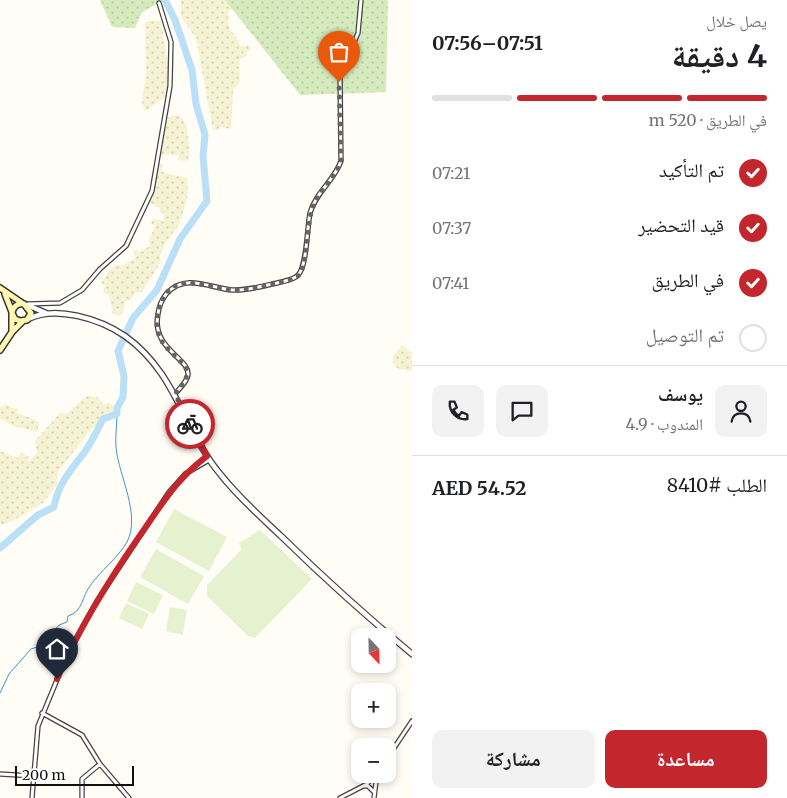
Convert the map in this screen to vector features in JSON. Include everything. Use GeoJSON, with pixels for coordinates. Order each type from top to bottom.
{"type":"FeatureCollection","features":[{"type":"Feature","properties":{"kind":"main road"},"geometry":{"type":"LineString","coordinates":[[0,350],[12,332],[31,313],[26,304],[2,290]]}},
{"type":"Feature","properties":{"kind":"main road"},"geometry":{"type":"LineString","coordinates":[[2,290],[15,319],[25,321]]}},
{"type":"Feature","properties":{"kind":"main road"},"geometry":{"type":"LineString","coordinates":[[12,332],[12,313],[16,305],[26,304]]}},
{"type":"Feature","properties":{"kind":"street"},"geometry":{"type":"LineString","coordinates":[[175,394],[186,380],[188,373],[185,366],[161,340],[157,330],[158,310],[167,293],[184,284],[193,282],[231,290],[259,287],[297,277],[304,268],[304,254],[313,206],[317,196],[336,173],[341,161],[340,75],[358,33],[361,0]]}},
{"type":"Feature","properties":{"kind":"street"},"geometry":{"type":"LineString","coordinates":[[26,304],[60,303],[82,290],[100,269],[126,246],[152,191],[170,86],[171,42],[159,3]]}},
{"type":"Feature","properties":{"kind":"street"},"geometry":{"type":"LineString","coordinates":[[26,304],[47,313],[63,314],[97,322],[125,336],[159,368],[175,394],[208,458],[253,510],[361,613],[412,654]]}},
{"type":"Feature","properties":{"kind":"street"},"geometry":{"type":"LineString","coordinates":[[25,321],[47,313]]}},
{"type":"Feature","properties":{"kind":"street"},"geometry":{"type":"LineString","coordinates":[[32,798],[36,741],[42,713],[68,653],[97,601],[169,492],[179,479],[208,458]]}},
{"type":"Feature","properties":{"kind":"street"},"geometry":{"type":"LineString","coordinates":[[42,713],[82,735],[100,764],[129,798]]}},
{"type":"Feature","properties":{"kind":"street"},"geometry":{"type":"LineString","coordinates":[[396,746],[412,721]]}},
{"type":"Feature","properties":{"kind":"street"},"geometry":{"type":"LineString","coordinates":[[82,798],[82,779],[100,764]]}},
{"type":"Feature","properties":{"kind":"street"},"geometry":{"type":"LineString","coordinates":[[0,774],[33,776]]}},
{"type":"Feature","properties":{"kind":"street"},"geometry":{"type":"LineString","coordinates":[[340,798],[366,783]]}},
{"type":"Feature","properties":{"kind":"street"},"geometry":{"type":"LineString","coordinates":[[374,798],[375,783]]}},
{"type":"Feature","properties":{"kind":"street"},"geometry":{"type":"LineString","coordinates":[[362,786],[368,786],[374,792]]}},
{"type":"Feature","properties":{"kind":"shaded area"},"geometry":{"type":"Polygon","coordinates":[[[181,0],[235,0],[238,16],[233,10],[229,10],[228,22],[231,32],[235,34],[241,47],[248,45],[250,50],[246,53],[247,56],[239,60],[240,83],[233,90],[231,129],[221,127],[218,130],[213,130],[196,38],[181,17],[181,0]]]}},
{"type":"Feature","properties":{"kind":"shaded area"},"geometry":{"type":"Polygon","coordinates":[[[148,21],[161,21],[169,69],[166,96],[146,111],[142,102],[146,75],[145,23],[148,21]]]}},
{"type":"Feature","properties":{"kind":"shaded area"},"geometry":{"type":"Polygon","coordinates":[[[179,115],[186,123],[190,151],[188,160],[183,161],[178,160],[179,155],[159,155],[168,117],[179,115]]]}},
{"type":"Feature","properties":{"kind":"shaded area"},"geometry":{"type":"Polygon","coordinates":[[[158,160],[163,165],[162,172],[187,178],[188,195],[179,225],[166,242],[160,256],[161,262],[142,292],[135,293],[131,300],[124,301],[125,306],[121,316],[113,314],[109,295],[103,292],[105,285],[101,283],[108,272],[117,264],[122,266],[136,257],[133,251],[137,249],[138,252],[150,246],[149,240],[155,226],[151,224],[153,218],[163,221],[165,214],[159,211],[160,208],[150,203],[158,160]]]}},
{"type":"Feature","properties":{"kind":"shaded area"},"geometry":{"type":"Polygon","coordinates":[[[402,345],[412,353],[412,371],[398,369],[393,363],[393,356],[402,345]]]}},
{"type":"Feature","properties":{"kind":"shaded area"},"geometry":{"type":"Polygon","coordinates":[[[87,396],[97,397],[104,405],[108,403],[113,405],[114,413],[92,428],[57,473],[57,485],[43,503],[11,522],[0,525],[0,451],[18,458],[21,452],[28,457],[28,463],[37,453],[35,441],[60,413],[66,414],[87,396]]]}},
{"type":"Feature","properties":{"kind":"shaded area"},"geometry":{"type":"Polygon","coordinates":[[[6,404],[11,408],[17,408],[17,413],[36,420],[39,423],[37,432],[13,426],[0,418],[0,406],[2,407],[6,404]]]}},
{"type":"Feature","properties":{"kind":"green space"},"geometry":{"type":"Polygon","coordinates":[[[100,0],[164,0],[142,12],[135,28],[112,27],[100,0]]]}},
{"type":"Feature","properties":{"kind":"green space"},"geometry":{"type":"Polygon","coordinates":[[[225,0],[388,0],[386,92],[300,95],[225,0]]]}},
{"type":"Feature","properties":{"kind":"green space"},"geometry":{"type":"Polygon","coordinates":[[[174,509],[227,537],[209,571],[156,542],[174,509]]]}},
{"type":"Feature","properties":{"kind":"green space"},"geometry":{"type":"Polygon","coordinates":[[[260,530],[312,579],[255,638],[248,636],[207,596],[207,585],[242,549],[239,543],[260,530]]]}},
{"type":"Feature","properties":{"kind":"green space"},"geometry":{"type":"Polygon","coordinates":[[[156,549],[204,576],[188,604],[140,577],[156,549]]]}},
{"type":"Feature","properties":{"kind":"green space"},"geometry":{"type":"Polygon","coordinates":[[[136,582],[163,595],[154,614],[127,601],[136,582]]]}},
{"type":"Feature","properties":{"kind":"green space"},"geometry":{"type":"Polygon","coordinates":[[[126,603],[149,614],[142,629],[119,618],[126,603]]]}},
{"type":"Feature","properties":{"kind":"green space"},"geometry":{"type":"Polygon","coordinates":[[[170,607],[187,610],[183,635],[166,631],[170,607]]]}},
{"type":"Feature","properties":{"kind":"waterway"},"geometry":{"type":"LineString","coordinates":[[0,548],[38,515],[54,507],[58,491],[69,472],[87,449],[103,419],[117,414],[117,408],[123,397],[124,376],[118,351],[133,318],[157,290],[180,239],[207,201],[203,156],[205,135],[196,104],[192,70],[175,20],[165,0]]}},
{"type":"Feature","properties":{"kind":"waterway"},"geometry":{"type":"LineString","coordinates":[[0,693],[9,674],[31,649],[43,645],[59,625],[67,622],[68,616],[77,611],[87,590],[119,554],[127,542],[132,520],[128,495],[116,448],[117,414]]}},
{"type":"Feature","properties":{"kind":"way so far"},"geometry":{"type":"LineString","coordinates":[[190,424],[175,394],[186,380],[187,370],[164,345],[158,335],[156,324],[158,310],[167,293],[184,284],[193,282],[231,290],[240,290],[297,277],[304,268],[304,254],[313,206],[317,196],[336,173],[341,161],[339,82]]}},
{"type":"Feature","properties":{"kind":"route"},"geometry":{"type":"LineString","coordinates":[[57,679],[68,653],[124,558],[179,479],[207,456],[190,424]]}}]}
